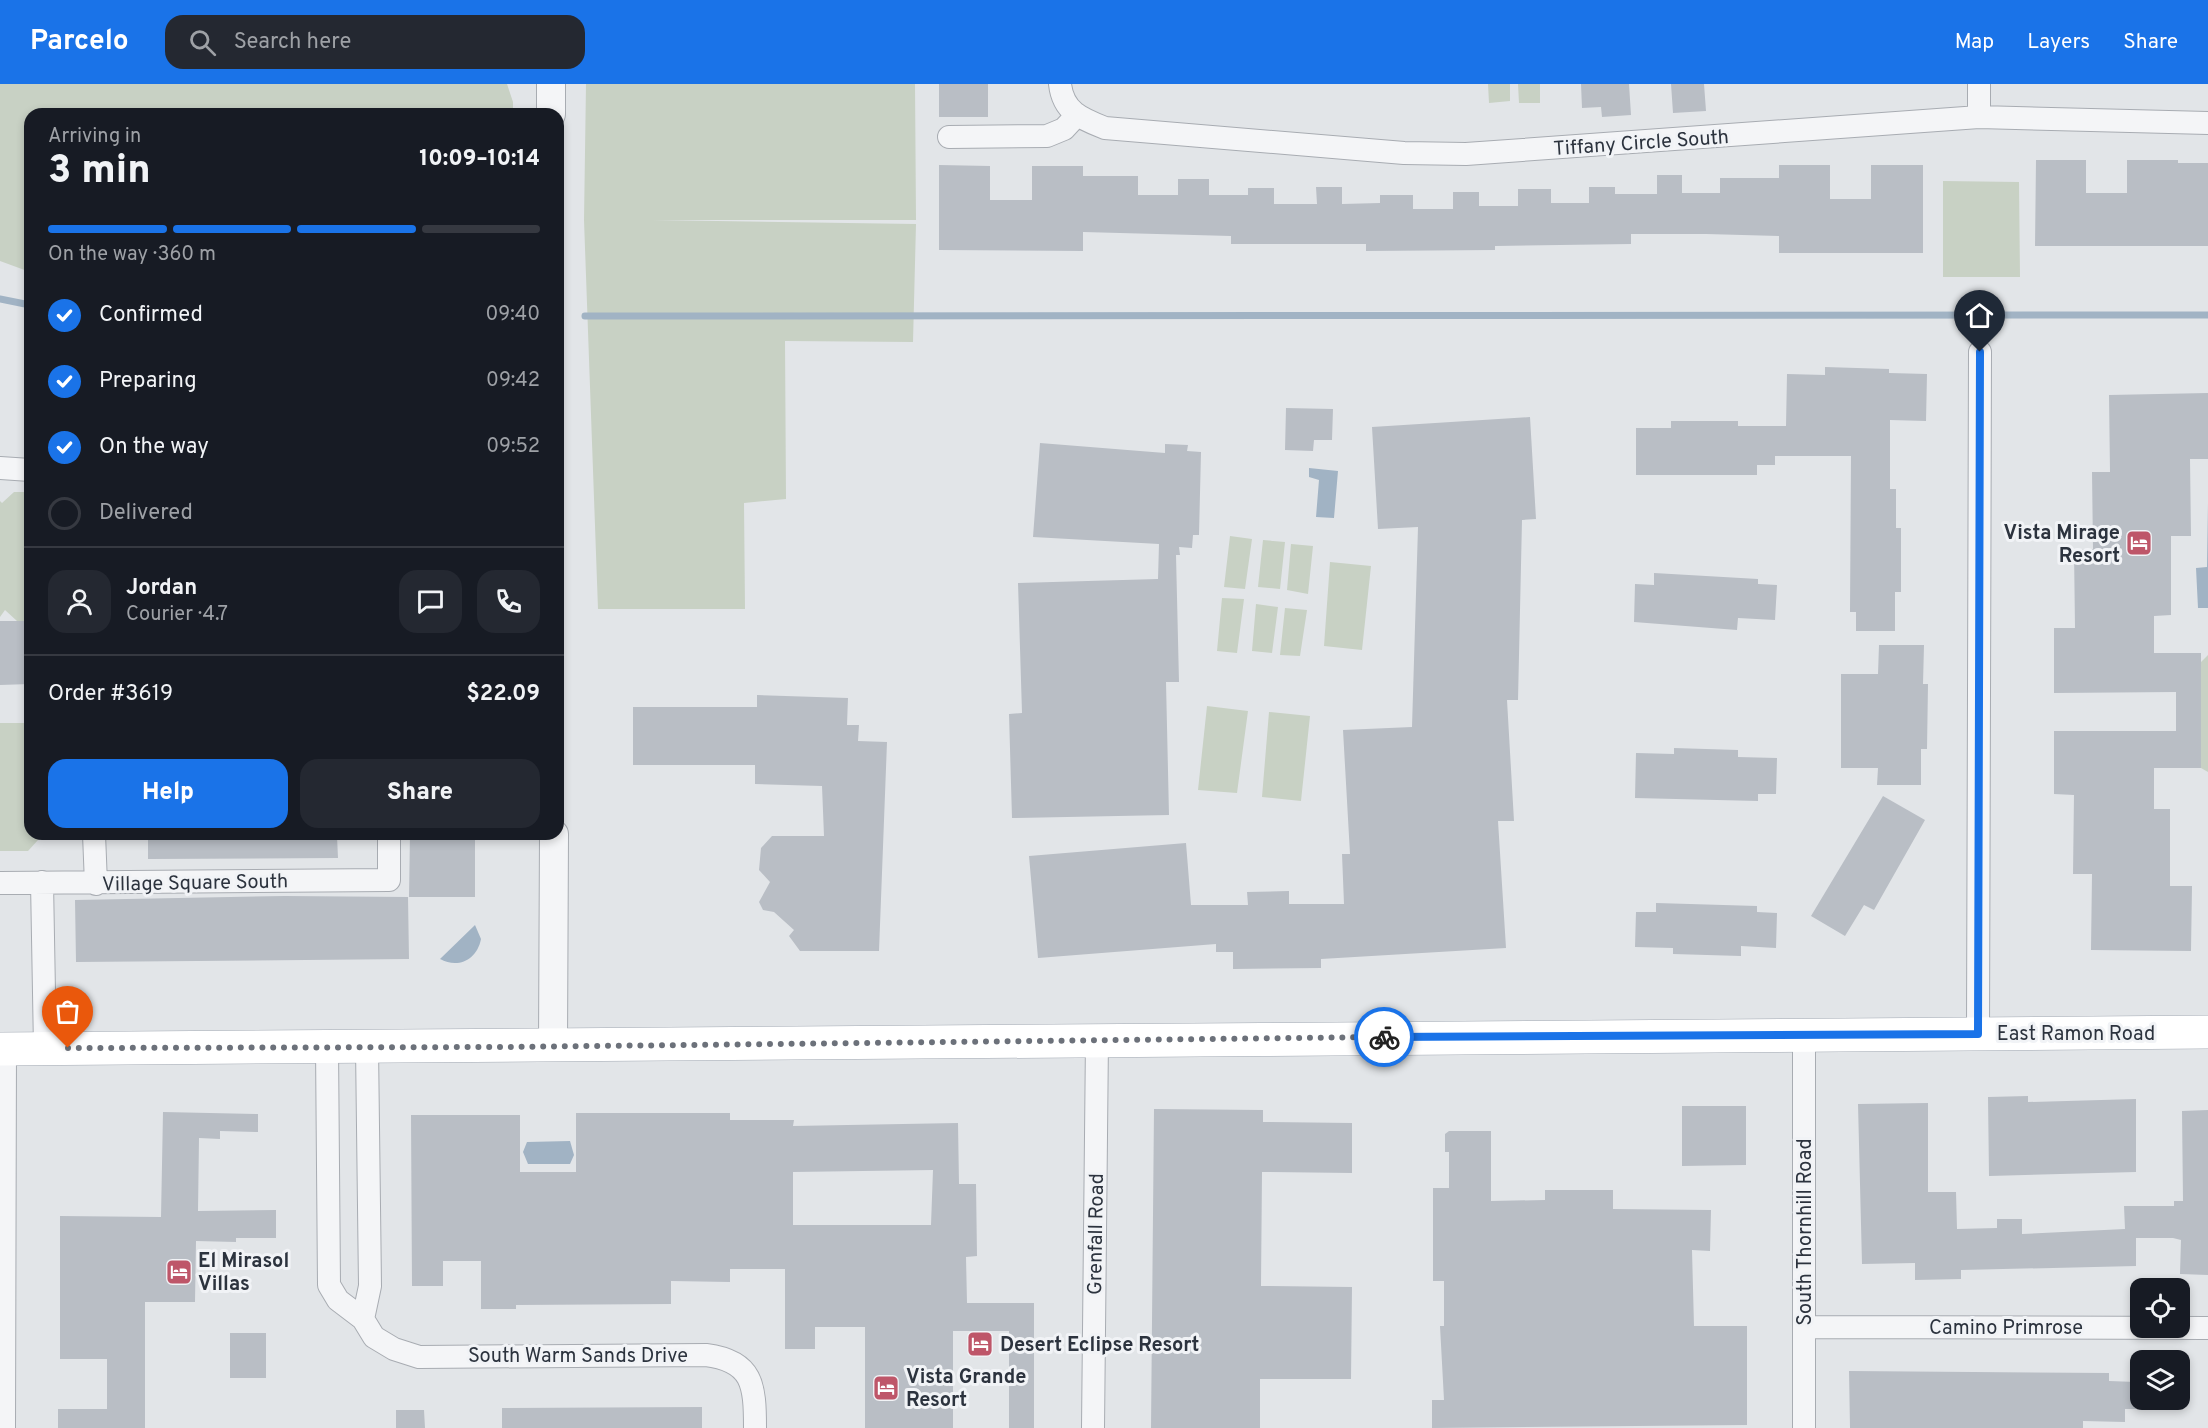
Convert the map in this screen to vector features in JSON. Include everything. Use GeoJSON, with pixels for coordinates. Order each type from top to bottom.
{"type":"FeatureCollection","features":[{"type":"Feature","properties":{"kind":"main road","name":"East Ramon Road"},"geometry":{"type":"LineString","coordinates":[[3,1049],[2208,1032]]}},
{"type":"Feature","properties":{"kind":"street"},"geometry":{"type":"LineString","coordinates":[[551,84],[551,108]]}},
{"type":"Feature","properties":{"kind":"street"},"geometry":{"type":"LineString","coordinates":[[950,137],[1047,136],[1064,129],[1076,116],[1066,103],[1060,84]]}},
{"type":"Feature","properties":{"kind":"street"},"geometry":{"type":"LineString","coordinates":[[1979,84],[1979,117]]}},
{"type":"Feature","properties":{"kind":"street","name":"Tiffany Circle South"},"geometry":{"type":"LineString","coordinates":[[1076,116],[1105,128],[1404,153],[1456,154],[1979,117],[2208,123]]}},
{"type":"Feature","properties":{"kind":"street"},"geometry":{"type":"LineString","coordinates":[[1978,1034],[1980,352]]}},
{"type":"Feature","properties":{"kind":"street"},"geometry":{"type":"LineString","coordinates":[[0,468],[24,470]]}},
{"type":"Feature","properties":{"kind":"street"},"geometry":{"type":"LineString","coordinates":[[94,840],[96,884]]}},
{"type":"Feature","properties":{"kind":"street","name":"Village Square South"},"geometry":{"type":"LineString","coordinates":[[0,883],[389,880],[389,840]]}},
{"type":"Feature","properties":{"kind":"street"},"geometry":{"type":"LineString","coordinates":[[553,1046],[554,840]]}},
{"type":"Feature","properties":{"kind":"street"},"geometry":{"type":"LineString","coordinates":[[42,882],[45,1048]]}},
{"type":"Feature","properties":{"kind":"street","name":"South Thornhill Road"},"geometry":{"type":"LineString","coordinates":[[1804,1035],[1804,1428]]}},
{"type":"Feature","properties":{"kind":"street","name":"Grenfall Road"},"geometry":{"type":"LineString","coordinates":[[1093,1428],[1097,1039]]}},
{"type":"Feature","properties":{"kind":"street","name":"South Warm Sands Drive"},"geometry":{"type":"LineString","coordinates":[[327,1047],[328,1285],[338,1300],[363,1318],[374,1337],[394,1349],[419,1356],[706,1354],[723,1357],[738,1364],[751,1382],[755,1400],[755,1428]]}},
{"type":"Feature","properties":{"kind":"street"},"geometry":{"type":"LineString","coordinates":[[363,1318],[370,1286],[368,1047]]}},
{"type":"Feature","properties":{"kind":"street"},"geometry":{"type":"LineString","coordinates":[[3,1049],[4,1428]]}},
{"type":"Feature","properties":{"kind":"street","name":"Camino Primrose"},"geometry":{"type":"LineString","coordinates":[[1804,1327],[2208,1328]]}},
{"type":"Feature","properties":{"kind":"shaded area"},"geometry":{"type":"Polygon","coordinates":[[[0,84],[507,84],[513,102],[513,108],[24,108],[24,270],[0,261],[0,84]]]}},
{"type":"Feature","properties":{"kind":"shaded area"},"geometry":{"type":"Polygon","coordinates":[[[586,84],[915,84],[916,220],[653,220],[916,224],[913,342],[785,341],[786,499],[744,503],[745,609],[598,609],[584,220],[586,84]]]}},
{"type":"Feature","properties":{"kind":"shaded area"},"geometry":{"type":"Polygon","coordinates":[[[1488,84],[1510,84],[1510,101],[1489,103],[1488,84]]]}},
{"type":"Feature","properties":{"kind":"shaded area"},"geometry":{"type":"Polygon","coordinates":[[[1518,84],[1540,84],[1540,103],[1519,103],[1518,84]]]}},
{"type":"Feature","properties":{"kind":"shaded area"},"geometry":{"type":"Polygon","coordinates":[[[1943,181],[2019,182],[2020,277],[1943,277],[1943,181]]]}},
{"type":"Feature","properties":{"kind":"shaded area"},"geometry":{"type":"Polygon","coordinates":[[[14,492],[24,492],[24,621],[17,621],[5,610],[0,617],[0,501],[2,503],[14,492]]]}},
{"type":"Feature","properties":{"kind":"shaded area"},"geometry":{"type":"Polygon","coordinates":[[[1230,536],[1252,539],[1245,589],[1224,587],[1230,536]]]}},
{"type":"Feature","properties":{"kind":"shaded area"},"geometry":{"type":"Polygon","coordinates":[[[1263,540],[1285,542],[1280,589],[1258,587],[1263,540]]]}},
{"type":"Feature","properties":{"kind":"shaded area"},"geometry":{"type":"Polygon","coordinates":[[[1291,544],[1313,546],[1308,594],[1287,590],[1291,544]]]}},
{"type":"Feature","properties":{"kind":"shaded area"},"geometry":{"type":"Polygon","coordinates":[[[1330,562],[1371,566],[1362,650],[1324,646],[1330,562]]]}},
{"type":"Feature","properties":{"kind":"shaded area"},"geometry":{"type":"Polygon","coordinates":[[[1222,598],[1244,599],[1237,653],[1217,651],[1222,598]]]}},
{"type":"Feature","properties":{"kind":"shaded area"},"geometry":{"type":"Polygon","coordinates":[[[1256,604],[1278,607],[1272,653],[1252,651],[1256,604]]]}},
{"type":"Feature","properties":{"kind":"shaded area"},"geometry":{"type":"Polygon","coordinates":[[[1285,608],[1307,610],[1300,656],[1280,655],[1285,608]]]}},
{"type":"Feature","properties":{"kind":"shaded area"},"geometry":{"type":"Polygon","coordinates":[[[2208,655],[2208,772],[2201,768],[2201,662],[2208,655]]]}},
{"type":"Feature","properties":{"kind":"shaded area"},"geometry":{"type":"Polygon","coordinates":[[[1207,706],[1248,711],[1237,793],[1198,790],[1207,706]]]}},
{"type":"Feature","properties":{"kind":"shaded area"},"geometry":{"type":"Polygon","coordinates":[[[1269,712],[1310,716],[1301,801],[1262,797],[1269,712]]]}},
{"type":"Feature","properties":{"kind":"shaded area"},"geometry":{"type":"Polygon","coordinates":[[[0,723],[24,723],[24,840],[38,840],[28,851],[0,851],[0,723]]]}},
{"type":"Feature","properties":{"kind":"water"},"geometry":{"type":"Polygon","coordinates":[[[1309,468],[1338,471],[1334,518],[1316,517],[1319,480],[1309,477],[1309,468]]]}},
{"type":"Feature","properties":{"kind":"water"},"geometry":{"type":"Polygon","coordinates":[[[2208,503],[2208,608],[2198,608],[2196,568],[2207,567],[2208,503]]]}},
{"type":"Feature","properties":{"kind":"water"},"geometry":{"type":"Polygon","coordinates":[[[475,925],[481,939],[471,957],[460,963],[440,959],[475,925]]]}},
{"type":"Feature","properties":{"kind":"water"},"geometry":{"type":"Polygon","coordinates":[[[570,1141],[574,1155],[570,1164],[528,1164],[523,1152],[527,1142],[570,1141]]]}},
{"type":"Feature","properties":{"kind":"building"},"geometry":{"type":"Polygon","coordinates":[[[939,84],[988,84],[988,117],[939,117],[939,84]]]}},
{"type":"Feature","properties":{"kind":"building"},"geometry":{"type":"Polygon","coordinates":[[[1581,84],[1629,84],[1631,115],[1602,117],[1601,107],[1582,108],[1581,84]]]}},
{"type":"Feature","properties":{"kind":"building"},"geometry":{"type":"Polygon","coordinates":[[[1671,84],[1704,84],[1706,111],[1673,113],[1671,84]]]}},
{"type":"Feature","properties":{"kind":"building"},"geometry":{"type":"Polygon","coordinates":[[[2036,160],[2086,160],[2086,193],[2127,193],[2127,160],[2178,160],[2178,163],[2208,163],[2208,246],[2035,246],[2036,160]]]}},
{"type":"Feature","properties":{"kind":"building"},"geometry":{"type":"Polygon","coordinates":[[[939,165],[990,166],[990,200],[1032,200],[1032,166],[1083,166],[1083,176],[1138,176],[1138,195],[1178,195],[1178,179],[1209,179],[1209,195],[1248,195],[1248,188],[1274,188],[1274,204],[1317,204],[1316,187],[1342,187],[1342,204],[1380,203],[1380,195],[1413,195],[1413,209],[1453,209],[1453,192],[1479,192],[1479,206],[1518,206],[1518,189],[1551,189],[1551,203],[1589,203],[1589,187],[1615,187],[1615,194],[1657,194],[1657,175],[1682,175],[1682,193],[1720,193],[1720,178],[1779,178],[1779,165],[1830,165],[1830,199],[1871,199],[1871,165],[1923,165],[1923,253],[1779,253],[1779,236],[1706,234],[1631,234],[1631,244],[1495,246],[1495,250],[1366,251],[1366,244],[1231,244],[1231,236],[1083,232],[1083,251],[939,250],[939,165]]]}},
{"type":"Feature","properties":{"kind":"building"},"geometry":{"type":"Polygon","coordinates":[[[1825,367],[1889,369],[1889,373],[1927,374],[1926,421],[1890,420],[1890,489],[1896,489],[1896,528],[1901,528],[1901,592],[1895,592],[1895,631],[1856,631],[1856,612],[1850,612],[1851,456],[1775,456],[1775,465],[1757,465],[1757,475],[1636,475],[1636,428],[1671,428],[1671,421],[1738,421],[1738,426],[1786,426],[1787,374],[1825,375],[1825,367]]]}},
{"type":"Feature","properties":{"kind":"building"},"geometry":{"type":"Polygon","coordinates":[[[2208,393],[2208,459],[2190,459],[2191,536],[2171,536],[2171,615],[2154,616],[2154,653],[2201,653],[2201,768],[2154,768],[2154,809],[2170,809],[2170,886],[2192,886],[2191,951],[2091,950],[2092,874],[2073,874],[2074,795],[2054,794],[2054,731],[2176,731],[2176,692],[2054,693],[2054,628],[2075,628],[2074,550],[2093,549],[2092,472],[2110,472],[2109,395],[2208,393]]]}},
{"type":"Feature","properties":{"kind":"building"},"geometry":{"type":"Polygon","coordinates":[[[1286,408],[1333,409],[1332,440],[1314,440],[1313,451],[1285,450],[1286,408]]]}},
{"type":"Feature","properties":{"kind":"building"},"geometry":{"type":"Polygon","coordinates":[[[1530,417],[1536,519],[1522,520],[1518,700],[1507,700],[1514,821],[1498,821],[1506,948],[1321,959],[1321,968],[1233,969],[1233,952],[1216,952],[1216,944],[1038,958],[1029,856],[1186,843],[1191,905],[1248,905],[1247,892],[1289,891],[1289,904],[1344,904],[1342,854],[1350,854],[1343,730],[1412,727],[1418,527],[1378,529],[1372,427],[1530,417]]]}},
{"type":"Feature","properties":{"kind":"building"},"geometry":{"type":"Polygon","coordinates":[[[1040,443],[1165,453],[1165,444],[1188,445],[1187,451],[1201,452],[1199,535],[1193,535],[1192,548],[1179,547],[1180,555],[1176,555],[1179,682],[1166,682],[1169,815],[1012,818],[1009,714],[1022,713],[1018,583],[1158,579],[1159,544],[1033,537],[1040,443]]]}},
{"type":"Feature","properties":{"kind":"building"},"geometry":{"type":"Polygon","coordinates":[[[1654,573],[1758,579],[1758,584],[1777,585],[1775,620],[1738,618],[1737,630],[1634,622],[1635,584],[1654,585],[1654,573]]]}},
{"type":"Feature","properties":{"kind":"building"},"geometry":{"type":"Polygon","coordinates":[[[0,621],[24,621],[24,684],[0,685],[0,621]]]}},
{"type":"Feature","properties":{"kind":"building"},"geometry":{"type":"Polygon","coordinates":[[[1879,645],[1924,645],[1923,684],[1928,684],[1927,749],[1921,749],[1921,785],[1877,785],[1878,768],[1841,768],[1841,674],[1878,674],[1879,645]]]}},
{"type":"Feature","properties":{"kind":"building"},"geometry":{"type":"Polygon","coordinates":[[[757,695],[848,698],[847,725],[859,725],[858,741],[887,742],[879,951],[800,951],[789,936],[794,930],[774,912],[763,910],[759,902],[770,882],[759,870],[761,848],[772,836],[824,836],[822,786],[755,784],[755,765],[633,765],[633,707],[757,707],[757,695]]]}},
{"type":"Feature","properties":{"kind":"building"},"geometry":{"type":"Polygon","coordinates":[[[1674,748],[1738,750],[1738,757],[1777,758],[1776,794],[1758,794],[1758,801],[1635,798],[1636,753],[1674,754],[1674,748]]]}},
{"type":"Feature","properties":{"kind":"building"},"geometry":{"type":"Polygon","coordinates":[[[1883,796],[1925,820],[1874,910],[1864,905],[1845,936],[1811,916],[1883,796]]]}},
{"type":"Feature","properties":{"kind":"building"},"geometry":{"type":"Polygon","coordinates":[[[148,840],[337,840],[338,858],[148,859],[148,840]]]}},
{"type":"Feature","properties":{"kind":"building"},"geometry":{"type":"Polygon","coordinates":[[[410,840],[475,840],[475,897],[409,897],[410,840]]]}},
{"type":"Feature","properties":{"kind":"building"},"geometry":{"type":"Polygon","coordinates":[[[285,896],[408,897],[409,959],[76,962],[75,900],[285,896]]]}},
{"type":"Feature","properties":{"kind":"building"},"geometry":{"type":"Polygon","coordinates":[[[1656,903],[1757,906],[1757,912],[1777,913],[1776,948],[1741,946],[1741,956],[1673,954],[1673,948],[1635,947],[1636,912],[1656,912],[1656,903]]]}},
{"type":"Feature","properties":{"kind":"building"},"geometry":{"type":"Polygon","coordinates":[[[2028,1096],[2028,1102],[2136,1099],[2136,1172],[1989,1176],[1988,1097],[2028,1096]]]}},
{"type":"Feature","properties":{"kind":"building"},"geometry":{"type":"Polygon","coordinates":[[[1928,1103],[1928,1192],[1956,1192],[1957,1229],[1997,1228],[1997,1219],[2022,1219],[2022,1234],[2125,1229],[2124,1206],[2174,1206],[2174,1201],[2183,1201],[2182,1111],[2208,1110],[2208,1275],[2180,1274],[2181,1240],[2173,1238],[2136,1238],[2136,1266],[1961,1270],[1961,1279],[1915,1280],[1915,1263],[1862,1264],[1858,1104],[1928,1103]]]}},
{"type":"Feature","properties":{"kind":"building"},"geometry":{"type":"Polygon","coordinates":[[[1682,1106],[1746,1106],[1746,1165],[1682,1166],[1682,1106]]]}},
{"type":"Feature","properties":{"kind":"building"},"geometry":{"type":"Polygon","coordinates":[[[1154,1109],[1263,1110],[1263,1122],[1352,1123],[1352,1173],[1262,1172],[1261,1286],[1352,1287],[1351,1379],[1260,1379],[1260,1428],[1151,1428],[1154,1109]]]}},
{"type":"Feature","properties":{"kind":"building"},"geometry":{"type":"Polygon","coordinates":[[[163,1112],[258,1114],[258,1132],[220,1131],[220,1139],[199,1138],[198,1211],[276,1210],[276,1238],[236,1238],[236,1242],[196,1241],[195,1302],[145,1302],[145,1428],[58,1428],[58,1409],[107,1409],[107,1359],[60,1359],[60,1216],[161,1217],[163,1112]]]}},
{"type":"Feature","properties":{"kind":"building"},"geometry":{"type":"Polygon","coordinates":[[[576,1113],[730,1113],[730,1120],[794,1120],[793,1126],[958,1123],[959,1184],[976,1184],[977,1256],[966,1257],[967,1303],[1034,1303],[1034,1428],[1009,1428],[1009,1331],[953,1331],[953,1428],[865,1428],[865,1327],[815,1327],[815,1349],[785,1349],[785,1269],[730,1269],[730,1282],[671,1281],[671,1304],[516,1305],[516,1309],[481,1309],[481,1261],[443,1261],[443,1286],[412,1286],[411,1115],[520,1115],[520,1172],[576,1172],[576,1113]],[[933,1170],[793,1172],[793,1225],[931,1225],[933,1170]]]}},
{"type":"Feature","properties":{"kind":"building"},"geometry":{"type":"Polygon","coordinates":[[[1449,1131],[1491,1131],[1491,1201],[1545,1200],[1545,1190],[1613,1190],[1613,1209],[1711,1210],[1710,1251],[1692,1250],[1694,1326],[1747,1326],[1747,1425],[1432,1428],[1432,1400],[1444,1400],[1440,1326],[1444,1326],[1444,1281],[1433,1281],[1433,1188],[1449,1188],[1449,1152],[1445,1152],[1445,1134],[1449,1131]]]}},
{"type":"Feature","properties":{"kind":"building"},"geometry":{"type":"Polygon","coordinates":[[[230,1333],[266,1333],[266,1378],[230,1378],[230,1333]]]}},
{"type":"Feature","properties":{"kind":"building"},"geometry":{"type":"Polygon","coordinates":[[[1849,1371],[2109,1373],[2109,1381],[2130,1382],[2130,1409],[2125,1409],[2125,1422],[2083,1421],[2083,1428],[1850,1428],[1849,1371]]]}},
{"type":"Feature","properties":{"kind":"building"},"geometry":{"type":"Polygon","coordinates":[[[702,1407],[702,1428],[502,1428],[502,1408],[702,1407]]]}},
{"type":"Feature","properties":{"kind":"building"},"geometry":{"type":"Polygon","coordinates":[[[396,1410],[424,1410],[425,1428],[396,1428],[396,1410]]]}},
{"type":"Feature","properties":{"kind":"waterway"},"geometry":{"type":"LineString","coordinates":[[0,299],[24,304]]}},
{"type":"Feature","properties":{"kind":"waterway"},"geometry":{"type":"LineString","coordinates":[[585,316],[2208,315]]}},
{"type":"Feature","properties":{"kind":"way so far"},"geometry":{"type":"LineString","coordinates":[[68,1048],[509,1047],[1384,1037]]}},
{"type":"Feature","properties":{"kind":"place","name":"Vista Mirage Resort"},"geometry":{"type":"Point","coordinates":[2139,543]}},
{"type":"Feature","properties":{"kind":"place","name":"El Mirasol Villas"},"geometry":{"type":"Point","coordinates":[179,1272]}},
{"type":"Feature","properties":{"kind":"place","name":"Desert Eclipse Resort"},"geometry":{"type":"Point","coordinates":[980,1344]}},
{"type":"Feature","properties":{"kind":"place","name":"Vista Grande Resort"},"geometry":{"type":"Point","coordinates":[886,1388]}},
{"type":"Feature","properties":{"kind":"route"},"geometry":{"type":"LineString","coordinates":[[1384,1037],[1978,1034],[1980,352]]}}]}
